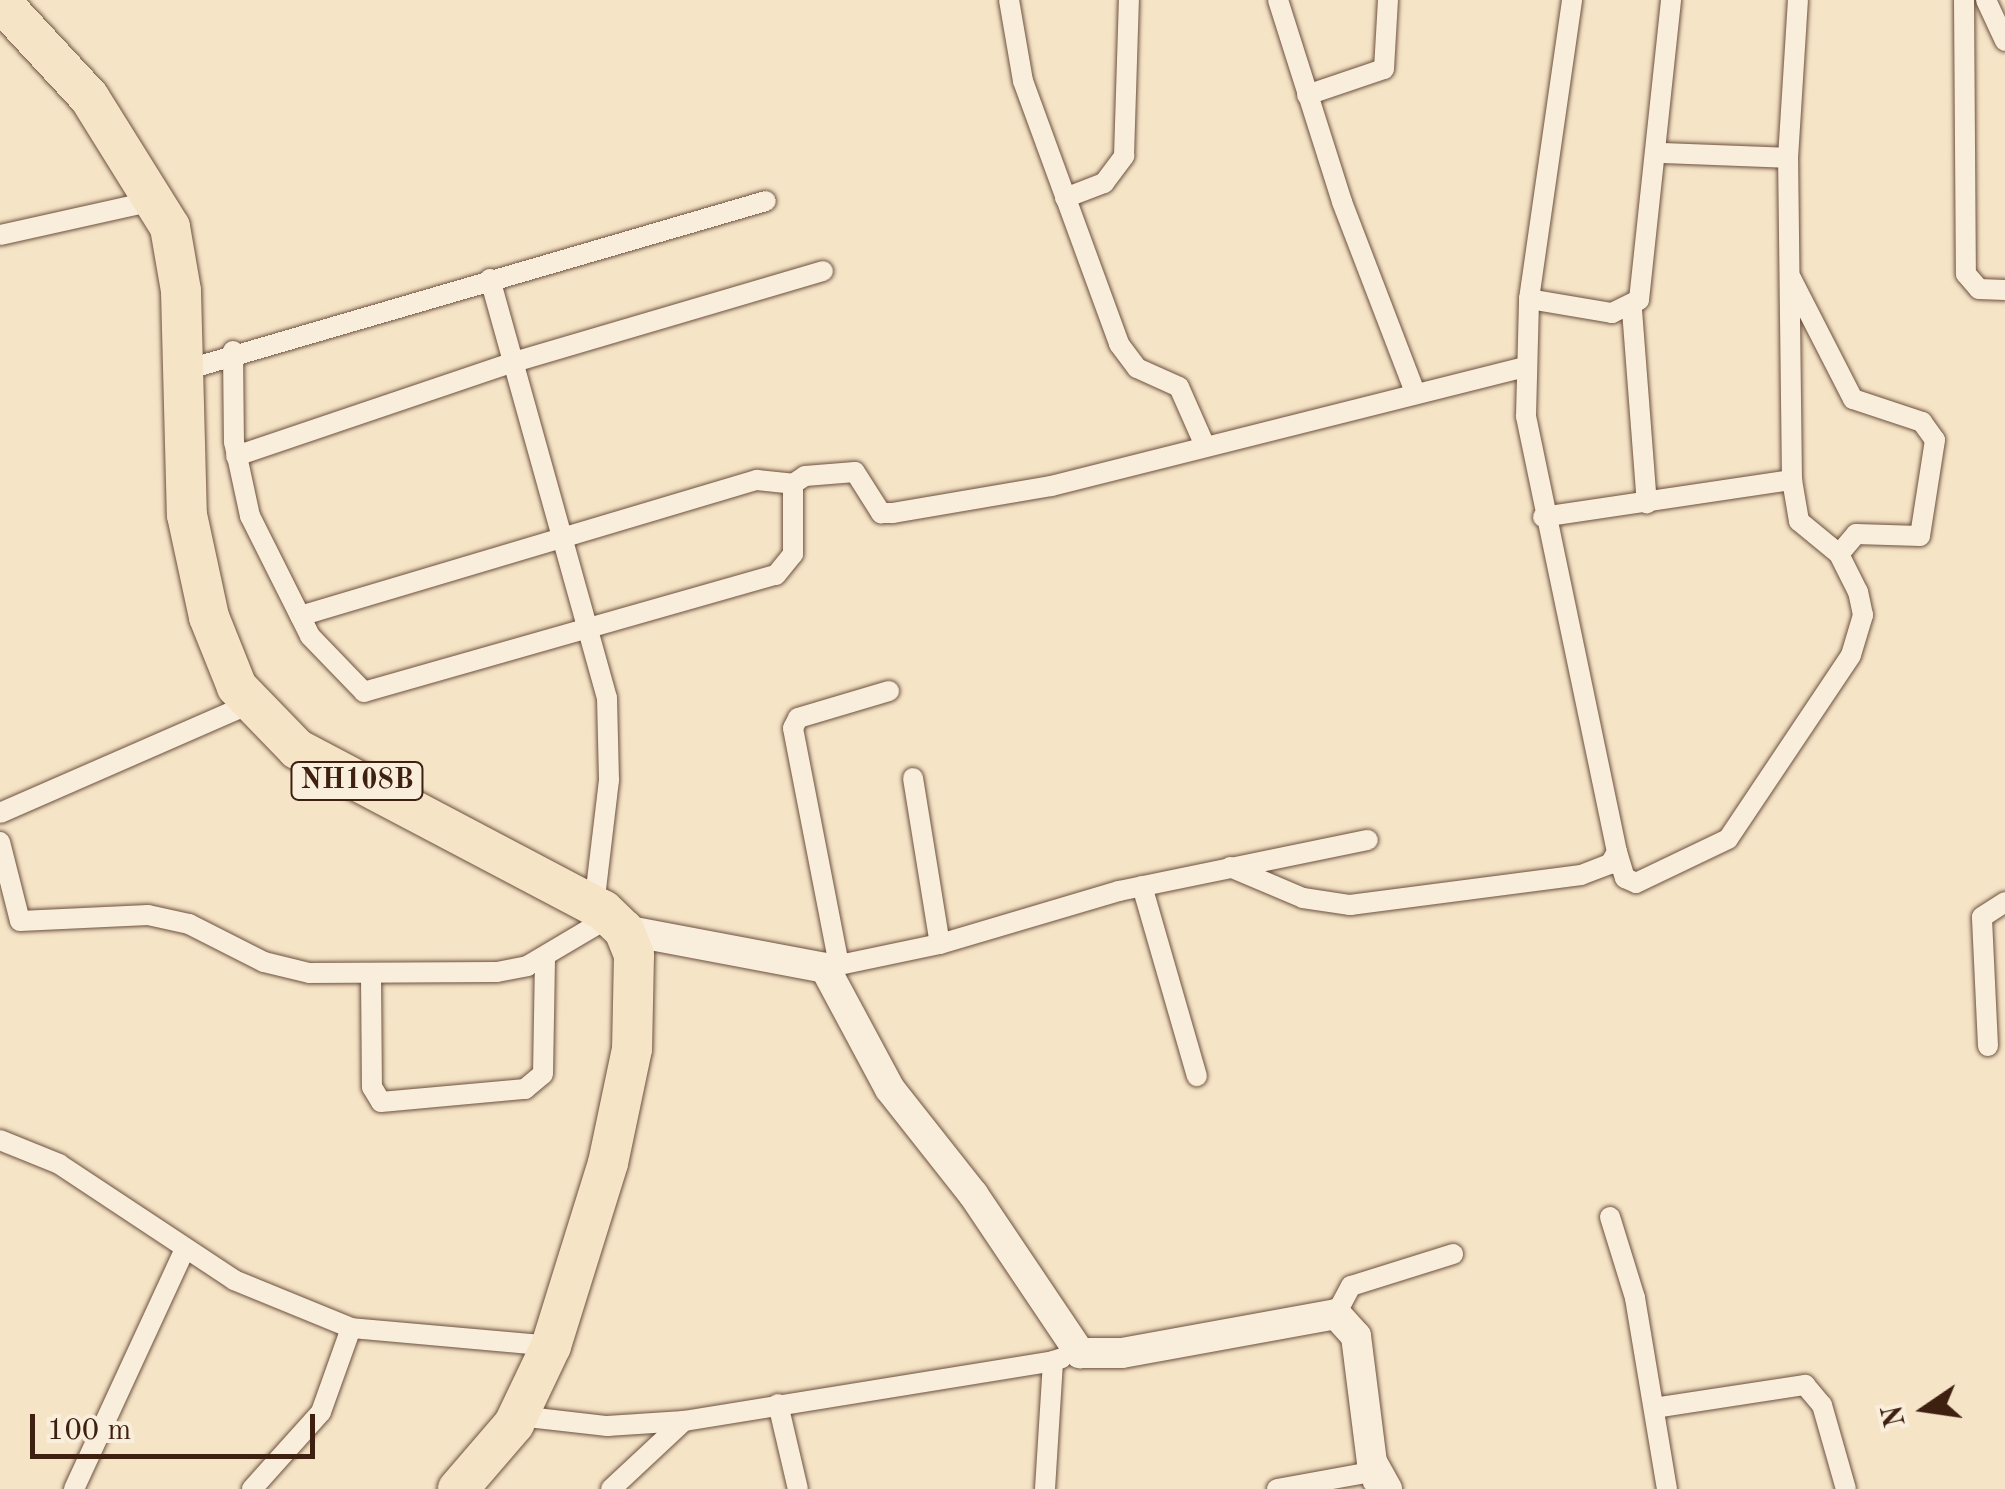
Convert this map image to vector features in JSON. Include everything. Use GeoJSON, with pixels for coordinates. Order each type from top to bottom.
{"type":"FeatureCollection","features":[{"type":"Feature","properties":{"kind":"highway","name":"NH108B"},"geometry":{"type":"LineString","coordinates":[[7,1],[79,85],[158,200],[178,256],[195,566],[222,656],[249,704],[298,749],[609,917]]}},
{"type":"Feature","properties":{"kind":"highway"},"geometry":{"type":"LineString","coordinates":[[458,1489],[519,1416],[551,1346],[608,1163],[638,1016],[609,917]]}},
{"type":"Feature","properties":{"kind":"street"},"geometry":{"type":"LineString","coordinates":[[1008,0],[1024,81],[1118,344],[1138,368],[1180,387],[1205,446]]}},
{"type":"Feature","properties":{"kind":"street"},"geometry":{"type":"LineString","coordinates":[[1065,198],[1104,183],[1124,156],[1128,0]]}},
{"type":"Feature","properties":{"kind":"street"},"geometry":{"type":"LineString","coordinates":[[1278,0],[1308,96],[1416,392]]}},
{"type":"Feature","properties":{"kind":"street"},"geometry":{"type":"LineString","coordinates":[[1308,96],[1384,69],[1388,0]]}},
{"type":"Feature","properties":{"kind":"street"},"geometry":{"type":"LineString","coordinates":[[1572,0],[1529,299],[1524,367],[1529,454],[1616,852],[1630,882],[1656,880],[1728,839],[1749,814],[1861,634],[1858,592],[1839,554],[1799,521],[1792,480],[1788,158],[1798,0]]}},
{"type":"Feature","properties":{"kind":"street"},"geometry":{"type":"LineString","coordinates":[[1647,503],[1632,310],[1660,153],[1671,0]]}},
{"type":"Feature","properties":{"kind":"street"},"geometry":{"type":"LineString","coordinates":[[1964,0],[1966,274],[1980,288],[2005,290]]}},
{"type":"Feature","properties":{"kind":"street"},"geometry":{"type":"LineString","coordinates":[[1986,0],[2005,41]]}},
{"type":"Feature","properties":{"kind":"street"},"geometry":{"type":"LineString","coordinates":[[1660,153],[1788,158]]}},
{"type":"Feature","properties":{"kind":"street"},"geometry":{"type":"LineString","coordinates":[[0,235],[158,200]]}},
{"type":"Feature","properties":{"kind":"street"},"geometry":{"type":"LineString","coordinates":[[182,371],[233,352],[766,201]]}},
{"type":"Feature","properties":{"kind":"street"},"geometry":{"type":"LineString","coordinates":[[236,456],[514,362],[823,271]]}},
{"type":"Feature","properties":{"kind":"street"},"geometry":{"type":"LineString","coordinates":[[1788,272],[1853,399],[1922,422],[1935,440],[1920,536],[1856,534],[1839,554]]}},
{"type":"Feature","properties":{"kind":"street"},"geometry":{"type":"LineString","coordinates":[[490,279],[591,630],[610,734],[609,917]]}},
{"type":"Feature","properties":{"kind":"street"},"geometry":{"type":"LineString","coordinates":[[1529,299],[1632,310]]}},
{"type":"Feature","properties":{"kind":"street"},"geometry":{"type":"LineString","coordinates":[[233,352],[236,456],[250,516],[300,616],[334,668],[364,692],[776,575],[793,554],[793,484]]}},
{"type":"Feature","properties":{"kind":"street"},"geometry":{"type":"LineString","coordinates":[[300,616],[564,534],[757,480],[793,484],[854,472],[880,513],[893,513],[1015,494],[1524,367]]}},
{"type":"Feature","properties":{"kind":"street"},"geometry":{"type":"LineString","coordinates":[[1543,516],[1792,480]]}},
{"type":"Feature","properties":{"kind":"street"},"geometry":{"type":"LineString","coordinates":[[888,691],[798,718],[794,728],[832,966],[890,1089],[974,1194],[1067,1357],[1045,1489]]}},
{"type":"Feature","properties":{"kind":"street"},"geometry":{"type":"LineString","coordinates":[[0,813],[249,704]]}},
{"type":"Feature","properties":{"kind":"street"},"geometry":{"type":"LineString","coordinates":[[912,778],[940,944]]}},
{"type":"Feature","properties":{"kind":"street"},"geometry":{"type":"LineString","coordinates":[[0,842],[20,922],[148,916],[189,924],[264,962],[371,977],[497,972],[544,957],[609,917],[832,966],[940,944],[1142,886],[1368,840]]}},
{"type":"Feature","properties":{"kind":"street"},"geometry":{"type":"LineString","coordinates":[[1230,867],[1303,898],[1350,905],[1581,874],[1610,864],[1616,852]]}},
{"type":"Feature","properties":{"kind":"street"},"geometry":{"type":"LineString","coordinates":[[1142,886],[1197,1076]]}},
{"type":"Feature","properties":{"kind":"street"},"geometry":{"type":"LineString","coordinates":[[1988,1046],[1982,918],[2005,902]]}},
{"type":"Feature","properties":{"kind":"street"},"geometry":{"type":"LineString","coordinates":[[371,977],[372,1087],[381,1102],[526,1089],[543,1074],[544,957]]}},
{"type":"Feature","properties":{"kind":"street"},"geometry":{"type":"LineString","coordinates":[[0,1140],[59,1164],[234,1280],[351,1328],[551,1346]]}},
{"type":"Feature","properties":{"kind":"street"},"geometry":{"type":"LineString","coordinates":[[1610,1217],[1636,1298],[1667,1489]]}},
{"type":"Feature","properties":{"kind":"street"},"geometry":{"type":"LineString","coordinates":[[74,1489],[184,1249]]}},
{"type":"Feature","properties":{"kind":"street"},"geometry":{"type":"LineString","coordinates":[[1336,1314],[1350,1286],[1453,1254]]}},
{"type":"Feature","properties":{"kind":"street"},"geometry":{"type":"LineString","coordinates":[[519,1416],[606,1426],[684,1421],[1336,1314]]}},
{"type":"Feature","properties":{"kind":"street"},"geometry":{"type":"LineString","coordinates":[[1277,1489],[1378,1483],[1356,1336],[1336,1314]]}},
{"type":"Feature","properties":{"kind":"street"},"geometry":{"type":"LineString","coordinates":[[252,1489],[321,1412],[351,1328]]}},
{"type":"Feature","properties":{"kind":"street"},"geometry":{"type":"LineString","coordinates":[[1654,1408],[1805,1385],[1822,1405],[1846,1489]]}},
{"type":"Feature","properties":{"kind":"street"},"geometry":{"type":"LineString","coordinates":[[778,1404],[798,1489]]}},
{"type":"Feature","properties":{"kind":"street"},"geometry":{"type":"LineString","coordinates":[[611,1489],[684,1421]]}}]}
